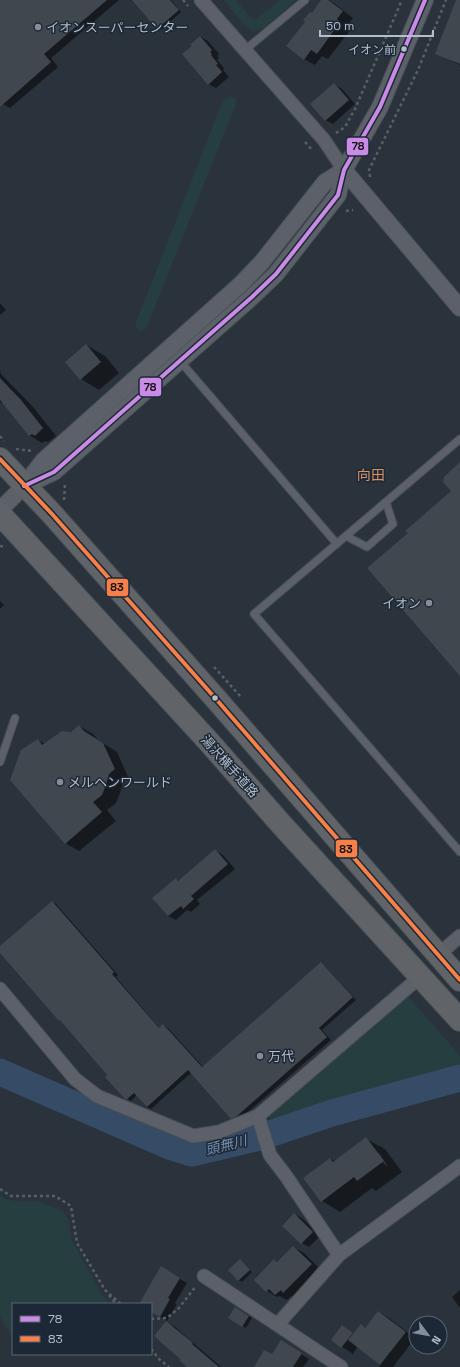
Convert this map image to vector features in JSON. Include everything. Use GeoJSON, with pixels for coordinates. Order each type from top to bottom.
{"type":"FeatureCollection","features":[{"type":"Feature","properties":{"kind":"highway"},"geometry":{"type":"LineString","coordinates":[[7,451],[24,486],[58,520],[216,699],[460,980]]}},
{"type":"Feature","properties":{"kind":"highway","name":"湯沢横手道路"},"geometry":{"type":"LineString","coordinates":[[0,514],[209,742],[281,824],[460,1020]]}},
{"type":"Feature","properties":{"kind":"street"},"geometry":{"type":"LineString","coordinates":[[201,0],[324,140],[344,170],[460,308]]}},
{"type":"Feature","properties":{"kind":"street"},"geometry":{"type":"LineString","coordinates":[[24,486],[54,472],[276,274],[338,195],[344,170],[380,107],[425,0]]}},
{"type":"Feature","properties":{"kind":"street"},"geometry":{"type":"LineString","coordinates":[[0,510],[24,486],[43,461],[241,284],[262,262],[325,182],[344,170]]}},
{"type":"Feature","properties":{"kind":"street"},"geometry":{"type":"LineString","coordinates":[[438,955],[460,936]]}},
{"type":"Feature","properties":{"kind":"street"},"geometry":{"type":"LineString","coordinates":[[0,989],[74,1079],[97,1096],[193,1136],[219,1132],[259,1121],[421,976]]}},
{"type":"Feature","properties":{"kind":"street"},"geometry":{"type":"LineString","coordinates":[[259,1121],[270,1155],[286,1176],[339,1255]]}},
{"type":"Feature","properties":{"kind":"street"},"geometry":{"type":"LineString","coordinates":[[278,1324],[339,1255],[460,1166]]}},
{"type":"Feature","properties":{"kind":"street"},"geometry":{"type":"LineString","coordinates":[[204,1276],[341,1367]]}},
{"type":"Feature","properties":{"kind":"lane"},"geometry":{"type":"LineString","coordinates":[[246,50],[305,0]]}},
{"type":"Feature","properties":{"kind":"lane"},"geometry":{"type":"LineString","coordinates":[[180,361],[337,544]]}},
{"type":"Feature","properties":{"kind":"lane"},"geometry":{"type":"LineString","coordinates":[[460,439],[254,614],[460,852]]}},
{"type":"Feature","properties":{"kind":"lane"},"geometry":{"type":"LineString","coordinates":[[346,536],[367,547],[393,524],[386,502]]}},
{"type":"Feature","properties":{"kind":"lane"},"geometry":{"type":"LineString","coordinates":[[0,762],[15,718]]}},
{"type":"Feature","properties":{"kind":"path"},"geometry":{"type":"LineString","coordinates":[[333,134],[346,126],[355,109],[402,0]]}},
{"type":"Feature","properties":{"kind":"path"},"geometry":{"type":"LineString","coordinates":[[370,178],[369,170],[418,70],[446,0]]}},
{"type":"Feature","properties":{"kind":"path"},"geometry":{"type":"LineString","coordinates":[[342,211],[353,210]]}},
{"type":"Feature","properties":{"kind":"path"},"geometry":{"type":"LineString","coordinates":[[0,436],[7,451],[33,451]]}},
{"type":"Feature","properties":{"kind":"path"},"geometry":{"type":"LineString","coordinates":[[64,503],[65,484],[71,479]]}},
{"type":"Feature","properties":{"kind":"path"},"geometry":{"type":"LineString","coordinates":[[209,662],[245,702]]}},
{"type":"Feature","properties":{"kind":"path"},"geometry":{"type":"LineString","coordinates":[[0,1189],[11,1196],[55,1196],[71,1206],[77,1243],[105,1290],[115,1303]]}},
{"type":"Feature","properties":{"kind":"path"},"geometry":{"type":"LineString","coordinates":[[152,1319],[167,1318],[179,1308],[204,1276]]}},
{"type":"Feature","properties":{"kind":"path"},"geometry":{"type":"LineString","coordinates":[[105,1290],[120,1303]]}},
{"type":"Feature","properties":{"kind":"path"},"geometry":{"type":"LineString","coordinates":[[152,1350],[160,1360],[169,1367]]}},
{"type":"Feature","properties":{"kind":"green space"},"geometry":{"type":"Polygon","coordinates":[[[224,0],[236,0],[251,18],[255,19],[280,0],[296,0],[264,28],[254,31],[245,25],[224,0]]]}},
{"type":"Feature","properties":{"kind":"green space"},"geometry":{"type":"Polygon","coordinates":[[[231,96],[236,100],[236,104],[146,329],[140,331],[135,325],[223,100],[231,96]]]}},
{"type":"Feature","properties":{"kind":"green space"},"geometry":{"type":"Polygon","coordinates":[[[408,996],[460,1056],[460,1068],[272,1122],[268,1116],[408,996]]]}},
{"type":"Feature","properties":{"kind":"green space"},"geometry":{"type":"Polygon","coordinates":[[[0,1195],[6,1199],[21,1202],[38,1201],[63,1211],[69,1221],[72,1240],[107,1303],[12,1303],[12,1336],[0,1317],[0,1195]]]}},
{"type":"Feature","properties":{"kind":"building","name":"イオンスーパーセンター"},"geometry":{"type":"Polygon","coordinates":[[[0,0],[107,0],[44,54],[51,62],[0,107],[0,0]]]}},
{"type":"Feature","properties":{"kind":"building"},"geometry":{"type":"Polygon","coordinates":[[[132,0],[170,0],[179,10],[157,29],[132,0]]]}},
{"type":"Feature","properties":{"kind":"building"},"geometry":{"type":"Polygon","coordinates":[[[321,0],[328,0],[343,11],[337,19],[340,22],[317,54],[311,50],[304,60],[286,46],[305,22],[303,20],[310,12],[312,13],[321,0]]]}},
{"type":"Feature","properties":{"kind":"building"},"geometry":{"type":"Polygon","coordinates":[[[456,0],[460,0],[460,64],[435,54],[456,0]]]}},
{"type":"Feature","properties":{"kind":"building"},"geometry":{"type":"Polygon","coordinates":[[[200,36],[212,50],[210,52],[212,54],[211,55],[218,64],[216,65],[222,72],[208,85],[182,54],[192,46],[190,45],[200,36]]]}},
{"type":"Feature","properties":{"kind":"building"},"geometry":{"type":"Polygon","coordinates":[[[334,83],[349,100],[325,121],[310,104],[334,83]]]}},
{"type":"Feature","properties":{"kind":"building"},"geometry":{"type":"Polygon","coordinates":[[[86,344],[101,362],[80,380],[65,362],[86,344]]]}},
{"type":"Feature","properties":{"kind":"building"},"geometry":{"type":"Polygon","coordinates":[[[0,378],[21,400],[43,428],[35,436],[32,434],[29,436],[0,400],[0,378]]]}},
{"type":"Feature","properties":{"kind":"building","name":"イオン"},"geometry":{"type":"Polygon","coordinates":[[[460,462],[460,676],[367,568],[408,533],[405,531],[451,491],[443,482],[444,477],[460,462]]]}},
{"type":"Feature","properties":{"kind":"building","name":"メルヘンワールド"},"geometry":{"type":"Polygon","coordinates":[[[79,725],[84,731],[103,743],[115,769],[109,774],[102,795],[93,802],[102,812],[65,844],[10,780],[21,750],[38,739],[42,745],[62,731],[71,732],[79,725]]]}},
{"type":"Feature","properties":{"kind":"building"},"geometry":{"type":"Polygon","coordinates":[[[215,849],[228,864],[191,896],[194,899],[183,909],[181,906],[168,916],[152,898],[176,878],[178,881],[215,849]]]}},
{"type":"Feature","properties":{"kind":"building"},"geometry":{"type":"Polygon","coordinates":[[[52,901],[114,972],[112,974],[159,1028],[163,1024],[202,1067],[321,962],[353,997],[319,1028],[327,1037],[237,1116],[231,1119],[188,1070],[147,1107],[134,1093],[126,1100],[125,1099],[105,1077],[107,1075],[60,1020],[59,1021],[0,953],[0,946],[52,901]]]}},
{"type":"Feature","properties":{"kind":"building"},"geometry":{"type":"Polygon","coordinates":[[[366,1137],[384,1161],[357,1181],[354,1177],[321,1202],[303,1178],[330,1158],[333,1162],[366,1137]]]}},
{"type":"Feature","properties":{"kind":"building"},"geometry":{"type":"Polygon","coordinates":[[[294,1213],[313,1232],[301,1244],[282,1226],[294,1213]]]}},
{"type":"Feature","properties":{"kind":"building"},"geometry":{"type":"Polygon","coordinates":[[[293,1246],[312,1264],[283,1293],[281,1290],[275,1295],[269,1289],[266,1292],[254,1280],[274,1259],[277,1262],[293,1246]]]}},
{"type":"Feature","properties":{"kind":"building"},"geometry":{"type":"Polygon","coordinates":[[[240,1259],[250,1270],[238,1281],[228,1270],[240,1259]]]}},
{"type":"Feature","properties":{"kind":"building"},"geometry":{"type":"Polygon","coordinates":[[[161,1266],[180,1278],[168,1298],[170,1299],[160,1317],[152,1313],[152,1303],[140,1303],[161,1266]]]}},
{"type":"Feature","properties":{"kind":"building"},"geometry":{"type":"Polygon","coordinates":[[[235,1307],[249,1316],[242,1327],[228,1318],[235,1307]]]}},
{"type":"Feature","properties":{"kind":"building"},"geometry":{"type":"Polygon","coordinates":[[[378,1311],[406,1332],[380,1365],[348,1340],[361,1324],[365,1328],[378,1311]]]}},
{"type":"Feature","properties":{"kind":"building"},"geometry":{"type":"Polygon","coordinates":[[[166,1321],[219,1367],[187,1367],[154,1336],[166,1321]]]}},
{"type":"Feature","properties":{"kind":"building"},"geometry":{"type":"Polygon","coordinates":[[[342,1325],[353,1333],[341,1348],[331,1340],[342,1325]]]}},
{"type":"Feature","properties":{"kind":"building"},"geometry":{"type":"Polygon","coordinates":[[[281,1340],[302,1353],[293,1367],[254,1367],[264,1350],[272,1354],[281,1340]]]}},
{"type":"Feature","properties":{"kind":"waterway","name":"頭無川"},"geometry":{"type":"LineString","coordinates":[[0,1072],[169,1146],[192,1153],[264,1136],[332,1113],[460,1078]]}},
{"type":"Feature","properties":{"kind":"transit line","name":"78"},"geometry":{"type":"LineString","coordinates":[[24,486],[54,472],[276,274],[338,195],[344,170],[380,107],[425,0]]}},
{"type":"Feature","properties":{"kind":"transit line","name":"83"},"geometry":{"type":"LineString","coordinates":[[0,459],[52,514],[216,699],[460,980]]}},
{"type":"Feature","properties":{"kind":"place","name":"イオンスーパーセンター"},"geometry":{"type":"Point","coordinates":[38,27]}},
{"type":"Feature","properties":{"kind":"place","name":"イオン前"},"geometry":{"type":"Point","coordinates":[404,49]}},
{"type":"Feature","properties":{"kind":"place","name":"イオン"},"geometry":{"type":"Point","coordinates":[429,603]}},
{"type":"Feature","properties":{"kind":"place","name":"メルヘンワールド"},"geometry":{"type":"Point","coordinates":[60,782]}},
{"type":"Feature","properties":{"kind":"place","name":"万代"},"geometry":{"type":"Point","coordinates":[260,1056]}},
{"type":"Feature","properties":{"kind":"district","name":"向田"},"geometry":{"type":"Point","coordinates":[371,475]}}]}
